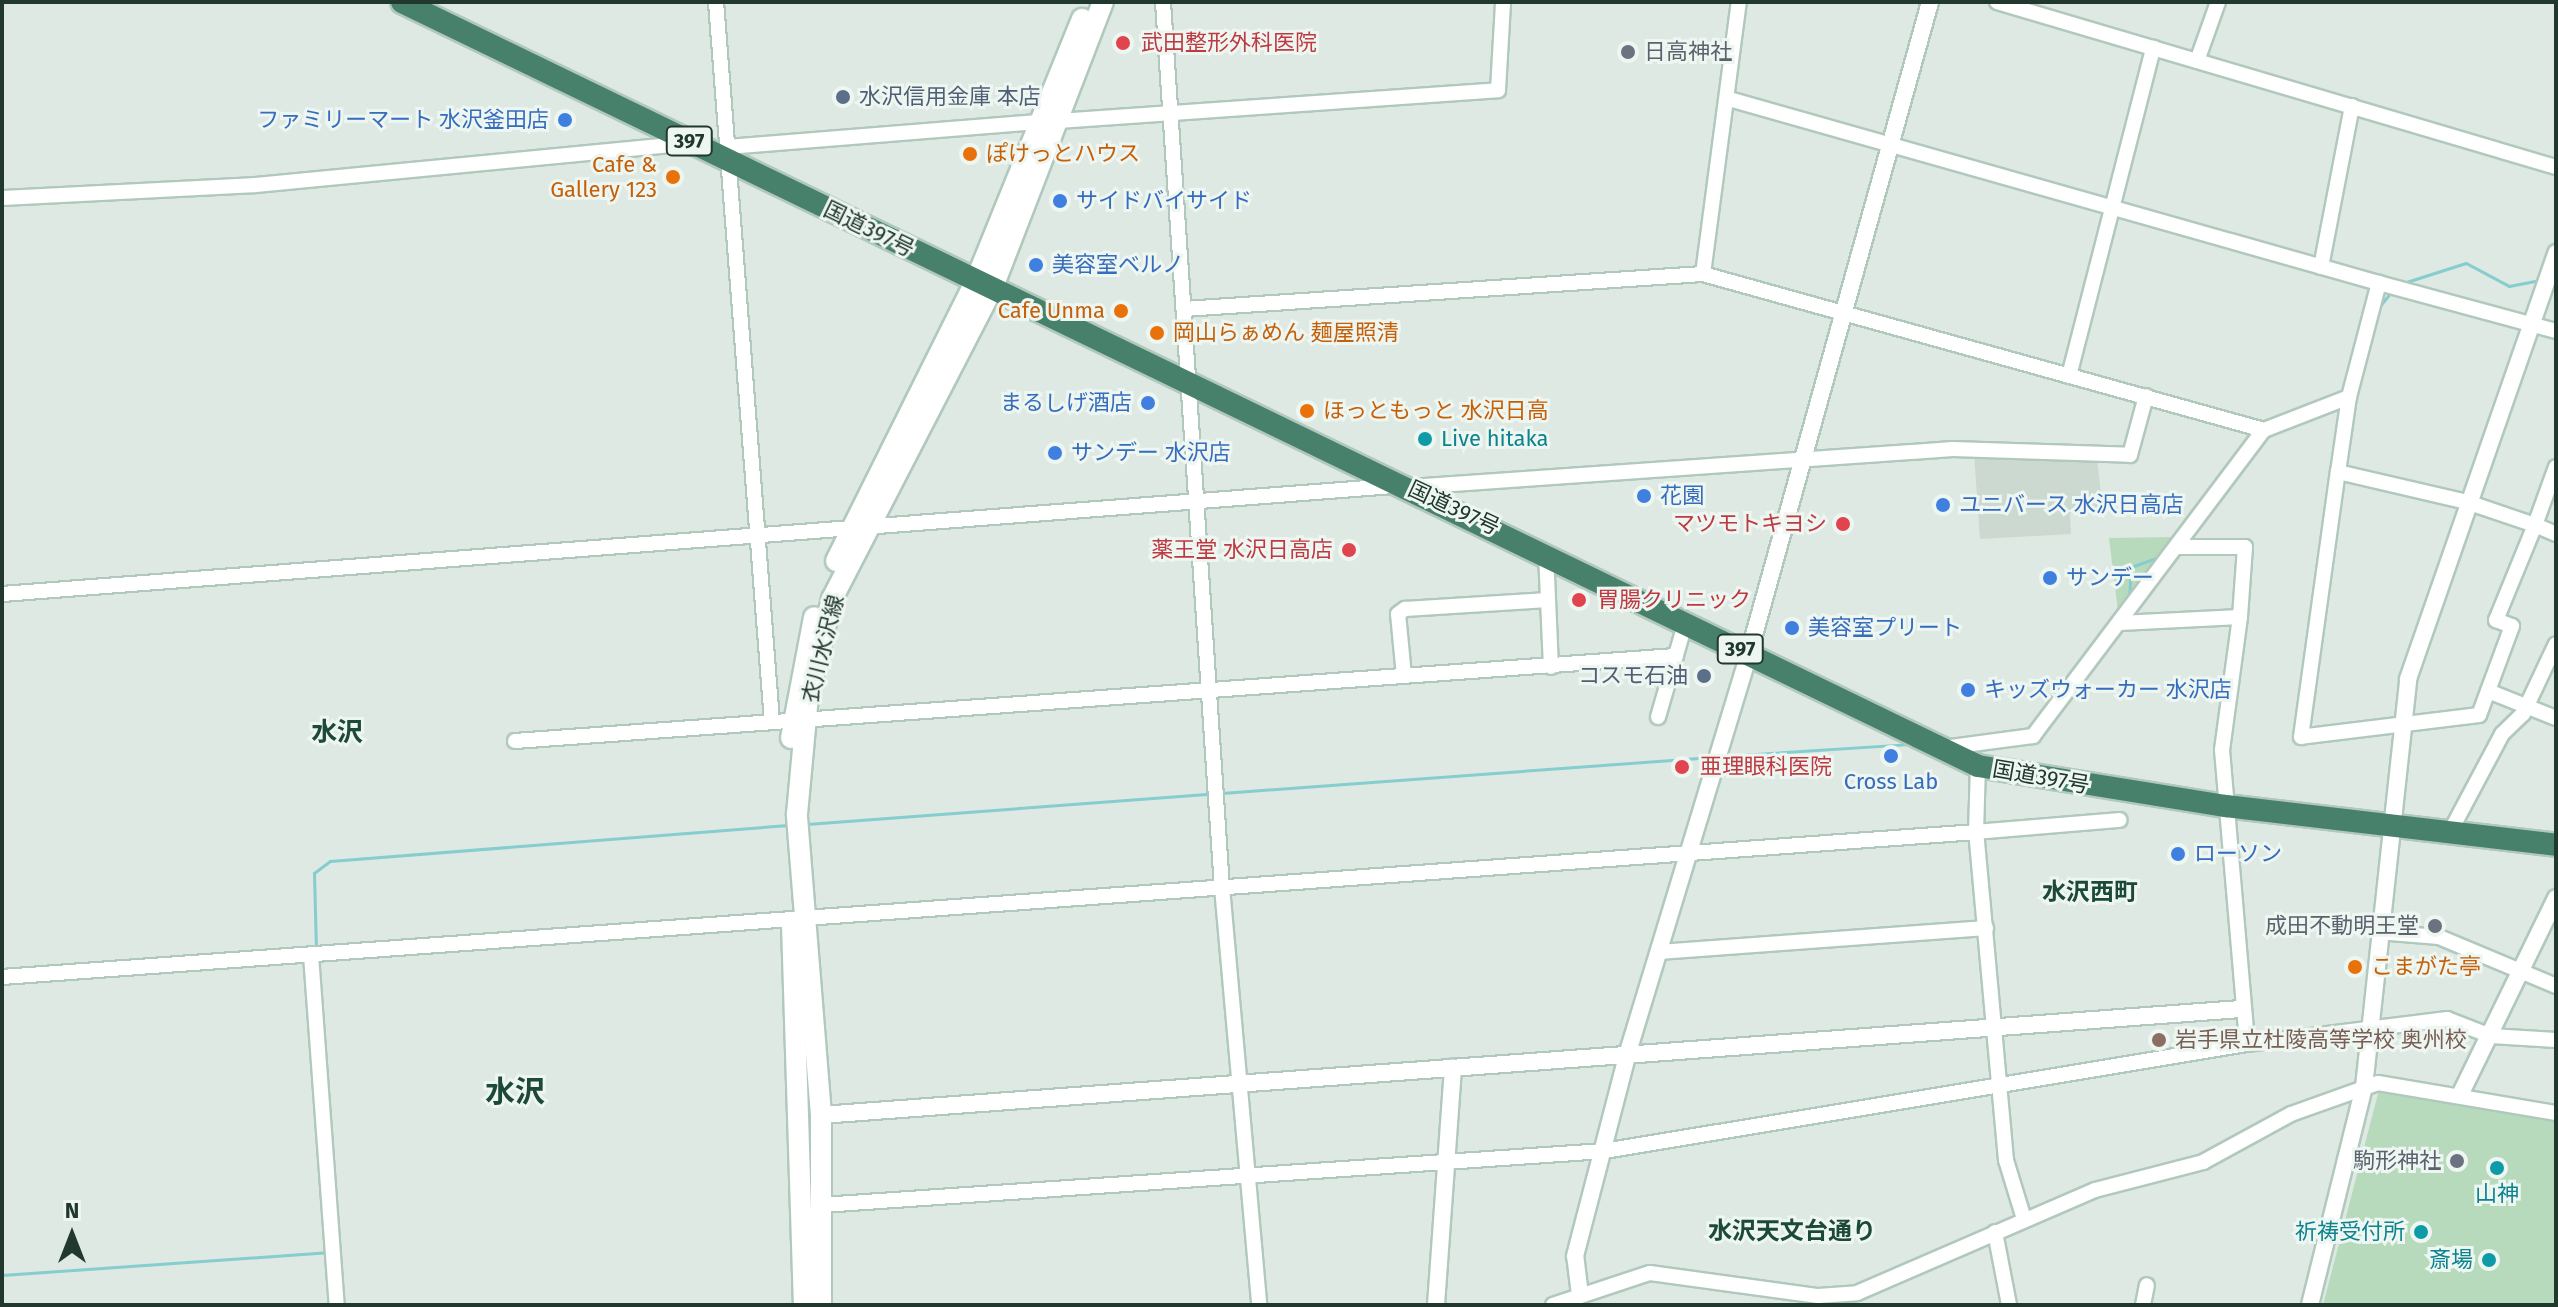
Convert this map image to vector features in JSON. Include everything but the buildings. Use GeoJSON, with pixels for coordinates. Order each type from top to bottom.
{"type":"FeatureCollection","features":[{"type":"Feature","properties":{"kind":"highway","name":"国道397号"},"geometry":{"type":"LineString","coordinates":[[402,2],[692,142],[729,154],[1191,385],[1546,553],[1978,766],[2226,806],[2556,845]]}},
{"type":"Feature","properties":{"kind":"main road","name":"衣川水沢線"},"geometry":{"type":"LineString","coordinates":[[1049,122],[1089,2]]}},
{"type":"Feature","properties":{"kind":"main road","name":"衣川水沢線"},"geometry":{"type":"LineString","coordinates":[[821,1305],[821,1115],[785,823],[790,720],[819,597],[859,528],[985,283],[1049,122],[1103,2]]}},
{"type":"Feature","properties":{"kind":"main road","name":"衣川水沢線"},"geometry":{"type":"LineString","coordinates":[[798,918],[804,1305]]}},
{"type":"Feature","properties":{"kind":"street"},"geometry":{"type":"LineString","coordinates":[[716,2],[756,532],[790,720]]}},
{"type":"Feature","properties":{"kind":"street"},"geometry":{"type":"LineString","coordinates":[[1163,2],[1200,498],[1222,887],[1242,1081],[1259,1305]]}},
{"type":"Feature","properties":{"kind":"street"},"geometry":{"type":"LineString","coordinates":[[729,154],[1049,122],[1498,90],[1503,2]]}},
{"type":"Feature","properties":{"kind":"street"},"geometry":{"type":"LineString","coordinates":[[1703,274],[1729,99],[1739,2]]}},
{"type":"Feature","properties":{"kind":"street"},"geometry":{"type":"LineString","coordinates":[[1573,1300],[1575,1256],[1628,1052],[1749,653],[1930,2]]}},
{"type":"Feature","properties":{"kind":"street"},"geometry":{"type":"LineString","coordinates":[[1997,2],[2556,167]]}},
{"type":"Feature","properties":{"kind":"street"},"geometry":{"type":"LineString","coordinates":[[2197,61],[2218,2]]}},
{"type":"Feature","properties":{"kind":"street"},"geometry":{"type":"LineString","coordinates":[[2069,376],[2109,206],[2153,48]]}},
{"type":"Feature","properties":{"kind":"street"},"geometry":{"type":"LineString","coordinates":[[1729,99],[2556,331]]}},
{"type":"Feature","properties":{"kind":"street"},"geometry":{"type":"LineString","coordinates":[[2321,267],[2352,106]]}},
{"type":"Feature","properties":{"kind":"street"},"geometry":{"type":"LineString","coordinates":[[2,198],[255,185],[692,142]]}},
{"type":"Feature","properties":{"kind":"street"},"geometry":{"type":"LineString","coordinates":[[2310,1305],[2364,1087],[2399,727],[2467,502],[2556,253]]}},
{"type":"Feature","properties":{"kind":"street"},"geometry":{"type":"LineString","coordinates":[[1184,309],[1703,274],[2264,430]]}},
{"type":"Feature","properties":{"kind":"street"},"geometry":{"type":"LineString","coordinates":[[2379,283],[2349,397],[2301,737],[2479,715],[2512,626],[2496,620],[2556,467]]}},
{"type":"Feature","properties":{"kind":"street"},"geometry":{"type":"LineString","coordinates":[[2,594],[756,532],[859,528],[1200,498],[1804,456],[1953,449],[2130,455],[2146,396]]}},
{"type":"Feature","properties":{"kind":"street"},"geometry":{"type":"LineString","coordinates":[[1943,748],[2033,736],[2264,430],[2349,397]]}},
{"type":"Feature","properties":{"kind":"street"},"geometry":{"type":"LineString","coordinates":[[2338,472],[2467,502],[2556,534]]}},
{"type":"Feature","properties":{"kind":"street"},"geometry":{"type":"LineString","coordinates":[[2177,547],[2245,547],[2240,617],[2222,750],[2241,1009],[2247,1044]]}},
{"type":"Feature","properties":{"kind":"street"},"geometry":{"type":"LineString","coordinates":[[1546,553],[1551,667]]}},
{"type":"Feature","properties":{"kind":"street"},"geometry":{"type":"LineString","coordinates":[[1404,676],[1398,614],[1405,609],[1548,600]]}},
{"type":"Feature","properties":{"kind":"street"},"geometry":{"type":"LineString","coordinates":[[2120,623],[2240,617]]}},
{"type":"Feature","properties":{"kind":"street"},"geometry":{"type":"LineString","coordinates":[[1658,717],[1685,624]]}},
{"type":"Feature","properties":{"kind":"street"},"geometry":{"type":"LineString","coordinates":[[2450,832],[2502,734],[2527,705],[2556,644]]}},
{"type":"Feature","properties":{"kind":"street"},"geometry":{"type":"LineString","coordinates":[[515,741],[1676,656]]}},
{"type":"Feature","properties":{"kind":"street"},"geometry":{"type":"LineString","coordinates":[[2488,691],[2556,718]]}},
{"type":"Feature","properties":{"kind":"street"},"geometry":{"type":"LineString","coordinates":[[1978,766],[1976,832],[1996,1023],[2006,1160],[2024,1219]]}},
{"type":"Feature","properties":{"kind":"street"},"geometry":{"type":"LineString","coordinates":[[2,977],[2119,820]]}},
{"type":"Feature","properties":{"kind":"street"},"geometry":{"type":"LineString","coordinates":[[2460,1095],[2556,898]]}},
{"type":"Feature","properties":{"kind":"street"},"geometry":{"type":"LineString","coordinates":[[1659,952],[1986,928]]}},
{"type":"Feature","properties":{"kind":"street"},"geometry":{"type":"LineString","coordinates":[[2378,932],[2439,937],[2520,974],[2556,986]]}},
{"type":"Feature","properties":{"kind":"street"},"geometry":{"type":"LineString","coordinates":[[311,955],[337,1305]]}},
{"type":"Feature","properties":{"kind":"street"},"geometry":{"type":"LineString","coordinates":[[821,1115],[1242,1081],[1453,1068],[1996,1023],[2241,1009]]}},
{"type":"Feature","properties":{"kind":"street"},"geometry":{"type":"LineString","coordinates":[[822,1205],[1604,1151],[2247,1044],[2447,1019],[2491,1036],[2556,1040]]}},
{"type":"Feature","properties":{"kind":"street"},"geometry":{"type":"LineString","coordinates":[[1436,1305],[1453,1068]]}},
{"type":"Feature","properties":{"kind":"street"},"geometry":{"type":"LineString","coordinates":[[1553,1305],[1650,1273],[1859,1299],[2024,1219],[2095,1190],[2203,1162],[2291,1114],[2364,1087],[2460,1095],[2556,1113]]}},
{"type":"Feature","properties":{"kind":"street"},"geometry":{"type":"LineString","coordinates":[[1995,1232],[2009,1305]]}},
{"type":"Feature","properties":{"kind":"street"},"geometry":{"type":"LineString","coordinates":[[2143,1305],[2147,1285]]}},
{"type":"Feature","properties":{"kind":"shaded area"},"geometry":{"type":"Polygon","coordinates":[[[1974,453],[2097,458],[2103,512],[2070,513],[2071,534],[1980,539],[1974,453]]]}},
{"type":"Feature","properties":{"kind":"green space"},"geometry":{"type":"Polygon","coordinates":[[[2176,537],[2118,611],[2109,538],[2176,537]]]}},
{"type":"Feature","properties":{"kind":"green space","name":"駒形神社"},"geometry":{"type":"Polygon","coordinates":[[[2379,1090],[2556,1118],[2556,1305],[2323,1305],[2379,1090]]]}},
{"type":"Feature","properties":{"kind":"waterway"},"geometry":{"type":"LineString","coordinates":[[2400,284],[2466,263],[2509,286],[2541,280]]}},
{"type":"Feature","properties":{"kind":"waterway"},"geometry":{"type":"LineString","coordinates":[[2379,307],[2392,291]]}},
{"type":"Feature","properties":{"kind":"waterway"},"geometry":{"type":"LineString","coordinates":[[2129,600],[2131,567],[2161,556]]}},
{"type":"Feature","properties":{"kind":"waterway"},"geometry":{"type":"LineString","coordinates":[[1725,756],[1909,744]]}},
{"type":"Feature","properties":{"kind":"waterway"},"geometry":{"type":"LineString","coordinates":[[1222,793],[1713,757]]}},
{"type":"Feature","properties":{"kind":"waterway"},"geometry":{"type":"LineString","coordinates":[[807,824],[1210,794]]}},
{"type":"Feature","properties":{"kind":"waterway"},"geometry":{"type":"LineString","coordinates":[[316,950],[314,873],[330,861],[792,825]]}},
{"type":"Feature","properties":{"kind":"waterway"},"geometry":{"type":"LineString","coordinates":[[337,1251],[339,1237]]}},
{"type":"Feature","properties":{"kind":"waterway"},"geometry":{"type":"LineString","coordinates":[[2,1275],[330,1252]]}},
{"type":"Feature","properties":{"kind":"place","name":"武田整形外科医院"},"geometry":{"type":"Point","coordinates":[1123,43]}},
{"type":"Feature","properties":{"kind":"place","name":"日高神社"},"geometry":{"type":"Point","coordinates":[1628,52]}},
{"type":"Feature","properties":{"kind":"place","name":"水沢信用金庫 本店"},"geometry":{"type":"Point","coordinates":[843,97]}},
{"type":"Feature","properties":{"kind":"place","name":"ファミリーマート 水沢釜田店"},"geometry":{"type":"Point","coordinates":[565,120]}},
{"type":"Feature","properties":{"kind":"place","name":"ぽけっとハウス"},"geometry":{"type":"Point","coordinates":[970,154]}},
{"type":"Feature","properties":{"kind":"place","name":"Cafe & Gallery 123"},"geometry":{"type":"Point","coordinates":[673,177]}},
{"type":"Feature","properties":{"kind":"place","name":"サイドバイサイド"},"geometry":{"type":"Point","coordinates":[1060,201]}},
{"type":"Feature","properties":{"kind":"place","name":"美容室ベルノ"},"geometry":{"type":"Point","coordinates":[1036,265]}},
{"type":"Feature","properties":{"kind":"place","name":"Cafe Unma"},"geometry":{"type":"Point","coordinates":[1121,311]}},
{"type":"Feature","properties":{"kind":"place","name":"岡山らぁめん 麺屋照清"},"geometry":{"type":"Point","coordinates":[1157,333]}},
{"type":"Feature","properties":{"kind":"place","name":"まるしげ酒店"},"geometry":{"type":"Point","coordinates":[1148,403]}},
{"type":"Feature","properties":{"kind":"place","name":"ほっともっと 水沢日高"},"geometry":{"type":"Point","coordinates":[1307,411]}},
{"type":"Feature","properties":{"kind":"place","name":"Live hitaka"},"geometry":{"type":"Point","coordinates":[1425,439]}},
{"type":"Feature","properties":{"kind":"place","name":"サンデー 水沢店"},"geometry":{"type":"Point","coordinates":[1055,453]}},
{"type":"Feature","properties":{"kind":"place","name":"花園"},"geometry":{"type":"Point","coordinates":[1644,496]}},
{"type":"Feature","properties":{"kind":"place","name":"ユニバース 水沢日高店"},"geometry":{"type":"Point","coordinates":[1943,505]}},
{"type":"Feature","properties":{"kind":"place","name":"マツモトキヨシ"},"geometry":{"type":"Point","coordinates":[1843,524]}},
{"type":"Feature","properties":{"kind":"place","name":"薬王堂 水沢日高店"},"geometry":{"type":"Point","coordinates":[1349,550]}},
{"type":"Feature","properties":{"kind":"place","name":"サンデー"},"geometry":{"type":"Point","coordinates":[2050,578]}},
{"type":"Feature","properties":{"kind":"place","name":"胃腸クリニック"},"geometry":{"type":"Point","coordinates":[1579,600]}},
{"type":"Feature","properties":{"kind":"place","name":"美容室プリート"},"geometry":{"type":"Point","coordinates":[1792,628]}},
{"type":"Feature","properties":{"kind":"place","name":"コスモ石油"},"geometry":{"type":"Point","coordinates":[1704,676]}},
{"type":"Feature","properties":{"kind":"place","name":"キッズウォーカー 水沢店"},"geometry":{"type":"Point","coordinates":[1968,690]}},
{"type":"Feature","properties":{"kind":"place","name":"Cross Lab"},"geometry":{"type":"Point","coordinates":[1891,756]}},
{"type":"Feature","properties":{"kind":"place","name":"亜理眼科医院"},"geometry":{"type":"Point","coordinates":[1682,767]}},
{"type":"Feature","properties":{"kind":"place","name":"ローソン"},"geometry":{"type":"Point","coordinates":[2178,854]}},
{"type":"Feature","properties":{"kind":"place","name":"成田不動明王堂"},"geometry":{"type":"Point","coordinates":[2435,926]}},
{"type":"Feature","properties":{"kind":"place","name":"こまがた亭"},"geometry":{"type":"Point","coordinates":[2355,967]}},
{"type":"Feature","properties":{"kind":"place","name":"岩手県立杜陵高等学校 奥州校"},"geometry":{"type":"Point","coordinates":[2159,1040]}},
{"type":"Feature","properties":{"kind":"place","name":"駒形神社"},"geometry":{"type":"Point","coordinates":[2457,1161]}},
{"type":"Feature","properties":{"kind":"place","name":"山神"},"geometry":{"type":"Point","coordinates":[2497,1168]}},
{"type":"Feature","properties":{"kind":"place","name":"祈祷受付所"},"geometry":{"type":"Point","coordinates":[2421,1232]}},
{"type":"Feature","properties":{"kind":"place","name":"斎場"},"geometry":{"type":"Point","coordinates":[2489,1260]}},
{"type":"Feature","properties":{"kind":"district","name":"水沢"},"geometry":{"type":"Point","coordinates":[337,733]}},
{"type":"Feature","properties":{"kind":"district","name":"水沢西町"},"geometry":{"type":"Point","coordinates":[2090,893]}},
{"type":"Feature","properties":{"kind":"district","name":"水沢"},"geometry":{"type":"Point","coordinates":[515,1092]}},
{"type":"Feature","properties":{"kind":"district","name":"水沢天文台通り"},"geometry":{"type":"Point","coordinates":[1792,1232]}}]}
